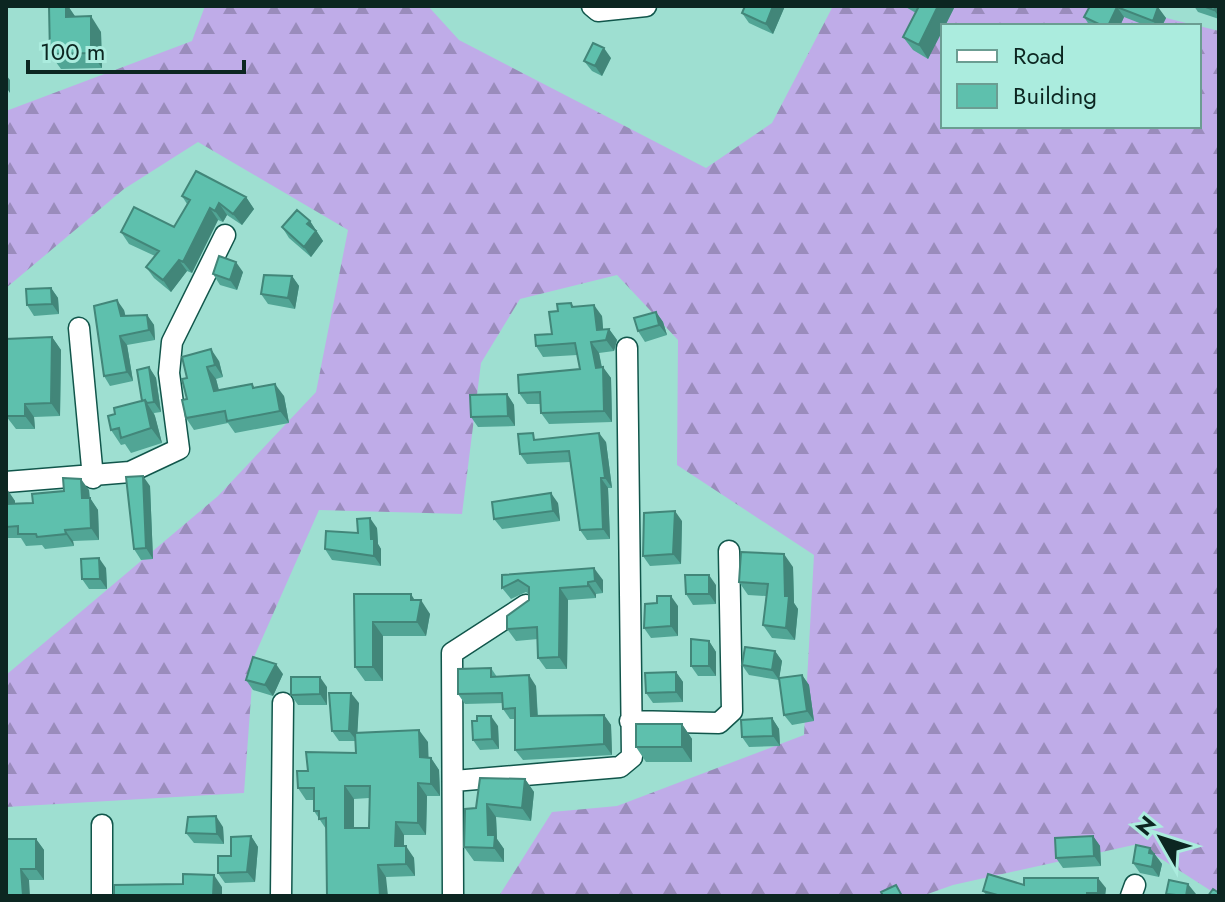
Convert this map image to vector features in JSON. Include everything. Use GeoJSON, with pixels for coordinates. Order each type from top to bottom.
{"type":"FeatureCollection","features":[{"type":"Feature","properties":{"kind":"street"},"geometry":{"type":"LineString","coordinates":[[592,6],[598,11],[646,6]]}},
{"type":"Feature","properties":{"kind":"street"},"geometry":{"type":"LineString","coordinates":[[6,482],[93,478],[130,472],[179,449],[169,373],[172,342],[225,235]]}},
{"type":"Feature","properties":{"kind":"street"},"geometry":{"type":"LineString","coordinates":[[79,328],[93,478]]}},
{"type":"Feature","properties":{"kind":"street"},"geometry":{"type":"LineString","coordinates":[[454,781],[627,765],[632,757],[627,348]]}},
{"type":"Feature","properties":{"kind":"street"},"geometry":{"type":"LineString","coordinates":[[630,721],[719,723],[732,711],[729,551]]}},
{"type":"Feature","properties":{"kind":"street"},"geometry":{"type":"LineString","coordinates":[[453,896],[452,653],[526,605]]}},
{"type":"Feature","properties":{"kind":"street"},"geometry":{"type":"LineString","coordinates":[[281,896],[283,703]]}},
{"type":"Feature","properties":{"kind":"street"},"geometry":{"type":"LineString","coordinates":[[102,825],[102,896]]}},
{"type":"Feature","properties":{"kind":"green space"},"geometry":{"type":"Polygon","coordinates":[[[205,6],[428,6],[459,40],[706,168],[772,123],[833,6],[1119,6],[1190,24],[941,24],[941,128],[1201,128],[1201,26],[1219,31],[1219,896],[1138,844],[953,885],[922,896],[499,896],[552,812],[617,806],[804,735],[814,555],[677,465],[678,340],[617,275],[520,299],[481,363],[462,514],[319,510],[254,657],[244,793],[6,807],[6,675],[218,496],[316,392],[348,230],[198,142],[124,189],[6,288],[6,111],[192,41],[205,6]]]}},
{"type":"Feature","properties":{"kind":"building"},"geometry":{"type":"Polygon","coordinates":[[[49,6],[66,6],[66,17],[91,16],[91,53],[50,54],[49,6]]]}},
{"type":"Feature","properties":{"kind":"building"},"geometry":{"type":"Polygon","coordinates":[[[745,6],[773,6],[766,24],[742,13],[745,6]]]}},
{"type":"Feature","properties":{"kind":"building"},"geometry":{"type":"Polygon","coordinates":[[[919,6],[938,6],[919,45],[903,37],[919,6]]]}},
{"type":"Feature","properties":{"kind":"building"},"geometry":{"type":"Polygon","coordinates":[[[1090,6],[1158,7],[1153,21],[1117,7],[1109,24],[1099,24],[1084,17],[1090,6]]]}},
{"type":"Feature","properties":{"kind":"building"},"geometry":{"type":"Polygon","coordinates":[[[593,43],[604,48],[595,66],[584,61],[593,43]]]}},
{"type":"Feature","properties":{"kind":"building"},"geometry":{"type":"Polygon","coordinates":[[[196,171],[246,197],[233,214],[219,203],[215,211],[210,208],[183,262],[179,260],[163,280],[146,267],[159,251],[121,232],[134,207],[174,227],[190,200],[182,196],[196,171]]]}},
{"type":"Feature","properties":{"kind":"building"},"geometry":{"type":"Polygon","coordinates":[[[297,210],[316,231],[304,247],[282,227],[297,210]]]}},
{"type":"Feature","properties":{"kind":"building"},"geometry":{"type":"Polygon","coordinates":[[[219,256],[236,262],[230,280],[213,274],[219,256]]]}},
{"type":"Feature","properties":{"kind":"building"},"geometry":{"type":"Polygon","coordinates":[[[264,275],[292,276],[288,298],[261,294],[264,275]]]}},
{"type":"Feature","properties":{"kind":"building"},"geometry":{"type":"Polygon","coordinates":[[[51,288],[52,304],[27,305],[26,289],[51,288]]]}},
{"type":"Feature","properties":{"kind":"building"},"geometry":{"type":"Polygon","coordinates":[[[117,300],[121,316],[147,315],[149,330],[120,336],[127,372],[104,376],[94,306],[117,300]]]}},
{"type":"Feature","properties":{"kind":"building"},"geometry":{"type":"Polygon","coordinates":[[[571,303],[572,307],[594,305],[597,330],[609,329],[606,340],[591,342],[596,368],[603,367],[604,411],[541,413],[540,392],[519,393],[518,375],[580,369],[575,343],[536,346],[535,335],[552,334],[549,312],[558,311],[557,304],[571,303]]]}},
{"type":"Feature","properties":{"kind":"building"},"geometry":{"type":"Polygon","coordinates":[[[656,312],[659,325],[638,331],[634,318],[656,312]]]}},
{"type":"Feature","properties":{"kind":"building"},"geometry":{"type":"Polygon","coordinates":[[[52,337],[51,403],[25,404],[25,416],[6,416],[6,339],[52,337]]]}},
{"type":"Feature","properties":{"kind":"building"},"geometry":{"type":"Polygon","coordinates":[[[211,349],[215,365],[207,367],[214,391],[252,384],[253,388],[275,384],[280,411],[227,421],[225,411],[186,418],[182,400],[187,399],[182,379],[187,378],[182,357],[211,349]]]}},
{"type":"Feature","properties":{"kind":"building"},"geometry":{"type":"Polygon","coordinates":[[[149,367],[154,402],[147,403],[142,401],[137,370],[149,367]]]}},
{"type":"Feature","properties":{"kind":"building"},"geometry":{"type":"Polygon","coordinates":[[[507,394],[508,416],[471,417],[470,395],[507,394]]]}},
{"type":"Feature","properties":{"kind":"building"},"geometry":{"type":"Polygon","coordinates":[[[145,400],[151,428],[121,438],[119,428],[111,430],[108,416],[115,414],[114,408],[145,400]]]}},
{"type":"Feature","properties":{"kind":"building"},"geometry":{"type":"Polygon","coordinates":[[[533,433],[534,440],[599,433],[605,478],[601,478],[603,529],[580,530],[569,451],[520,454],[518,434],[533,433]]]}},
{"type":"Feature","properties":{"kind":"building"},"geometry":{"type":"Polygon","coordinates":[[[143,476],[146,548],[134,549],[126,477],[143,476]]]}},
{"type":"Feature","properties":{"kind":"building"},"geometry":{"type":"Polygon","coordinates":[[[63,478],[81,479],[82,498],[90,498],[91,528],[37,537],[36,534],[18,534],[18,526],[6,527],[6,489],[7,504],[33,503],[32,494],[64,491],[63,478]]]}},
{"type":"Feature","properties":{"kind":"building"},"geometry":{"type":"Polygon","coordinates":[[[551,493],[553,511],[494,519],[492,502],[551,493]]]}},
{"type":"Feature","properties":{"kind":"building"},"geometry":{"type":"Polygon","coordinates":[[[675,511],[673,554],[643,556],[644,513],[675,511]]]}},
{"type":"Feature","properties":{"kind":"building"},"geometry":{"type":"Polygon","coordinates":[[[370,518],[374,556],[325,549],[326,531],[358,533],[357,519],[370,518]]]}},
{"type":"Feature","properties":{"kind":"building"},"geometry":{"type":"Polygon","coordinates":[[[741,552],[784,554],[785,596],[789,596],[786,628],[763,625],[768,584],[739,582],[741,552]]]}},
{"type":"Feature","properties":{"kind":"building"},"geometry":{"type":"Polygon","coordinates":[[[99,558],[100,579],[82,579],[81,559],[99,558]]]}},
{"type":"Feature","properties":{"kind":"building"},"geometry":{"type":"Polygon","coordinates":[[[594,568],[595,581],[588,582],[588,586],[560,588],[559,657],[538,658],[537,627],[507,629],[507,616],[529,600],[529,587],[518,580],[502,588],[502,575],[594,568]]]}},
{"type":"Feature","properties":{"kind":"building"},"geometry":{"type":"Polygon","coordinates":[[[685,575],[709,575],[709,594],[686,594],[685,575]]]}},
{"type":"Feature","properties":{"kind":"building"},"geometry":{"type":"Polygon","coordinates":[[[354,594],[411,594],[411,600],[421,600],[417,622],[373,622],[373,667],[355,667],[354,594]]]}},
{"type":"Feature","properties":{"kind":"building"},"geometry":{"type":"Polygon","coordinates":[[[657,596],[671,596],[671,626],[644,628],[645,604],[657,603],[657,596]]]}},
{"type":"Feature","properties":{"kind":"building"},"geometry":{"type":"Polygon","coordinates":[[[691,639],[709,641],[709,666],[691,666],[691,639]]]}},
{"type":"Feature","properties":{"kind":"building"},"geometry":{"type":"Polygon","coordinates":[[[745,647],[775,651],[772,670],[742,665],[745,647]]]}},
{"type":"Feature","properties":{"kind":"building"},"geometry":{"type":"Polygon","coordinates":[[[253,657],[276,664],[265,685],[246,680],[253,657]]]}},
{"type":"Feature","properties":{"kind":"building"},"geometry":{"type":"Polygon","coordinates":[[[491,668],[491,677],[529,675],[531,716],[604,715],[604,744],[515,750],[515,708],[503,709],[502,693],[458,694],[458,669],[491,668]]]}},
{"type":"Feature","properties":{"kind":"building"},"geometry":{"type":"Polygon","coordinates":[[[676,672],[676,692],[646,693],[645,673],[676,672]]]}},
{"type":"Feature","properties":{"kind":"building"},"geometry":{"type":"Polygon","coordinates":[[[802,675],[807,711],[784,715],[779,678],[802,675]]]}},
{"type":"Feature","properties":{"kind":"building"},"geometry":{"type":"Polygon","coordinates":[[[291,677],[320,677],[320,694],[291,695],[291,677]]]}},
{"type":"Feature","properties":{"kind":"building"},"geometry":{"type":"Polygon","coordinates":[[[329,693],[351,693],[349,731],[332,731],[329,693]]]}},
{"type":"Feature","properties":{"kind":"building"},"geometry":{"type":"Polygon","coordinates":[[[477,716],[491,716],[492,739],[473,740],[472,721],[477,721],[477,716]]]}},
{"type":"Feature","properties":{"kind":"building"},"geometry":{"type":"Polygon","coordinates":[[[772,718],[773,736],[742,737],[741,720],[772,718]]]}},
{"type":"Feature","properties":{"kind":"building"},"geometry":{"type":"Polygon","coordinates":[[[636,724],[682,724],[682,747],[636,747],[636,724]]]}},
{"type":"Feature","properties":{"kind":"building"},"geometry":{"type":"Polygon","coordinates":[[[419,730],[420,757],[431,758],[431,784],[418,783],[418,823],[396,822],[395,846],[406,846],[406,864],[378,865],[380,896],[327,896],[326,818],[319,819],[319,811],[314,811],[314,788],[298,788],[297,771],[308,771],[306,752],[356,753],[355,733],[419,730]],[[345,786],[345,828],[369,828],[370,786],[345,786]]]}},
{"type":"Feature","properties":{"kind":"building"},"geometry":{"type":"Polygon","coordinates":[[[480,778],[525,779],[522,808],[487,804],[488,835],[495,835],[494,848],[464,847],[465,809],[476,808],[480,778]]]}},
{"type":"Feature","properties":{"kind":"building"},"geometry":{"type":"Polygon","coordinates":[[[216,816],[217,834],[186,833],[188,817],[216,816]]]}},
{"type":"Feature","properties":{"kind":"building"},"geometry":{"type":"Polygon","coordinates":[[[251,836],[247,872],[218,873],[218,856],[231,856],[231,837],[251,836]]]}},
{"type":"Feature","properties":{"kind":"building"},"geometry":{"type":"Polygon","coordinates":[[[1093,836],[1094,856],[1056,858],[1055,838],[1093,836]]]}},
{"type":"Feature","properties":{"kind":"building"},"geometry":{"type":"Polygon","coordinates":[[[6,839],[36,839],[36,869],[21,869],[23,896],[6,896],[6,839]]]}},
{"type":"Feature","properties":{"kind":"building"},"geometry":{"type":"Polygon","coordinates":[[[1136,845],[1150,848],[1149,853],[1154,854],[1152,867],[1133,863],[1136,845]]]}},
{"type":"Feature","properties":{"kind":"building"},"geometry":{"type":"Polygon","coordinates":[[[183,874],[214,875],[213,896],[114,896],[114,885],[183,884],[183,874]]]}},
{"type":"Feature","properties":{"kind":"building"},"geometry":{"type":"Polygon","coordinates":[[[988,874],[1024,885],[1024,878],[1098,878],[1098,893],[1087,893],[1087,896],[1001,896],[983,891],[988,874]]]}},
{"type":"Feature","properties":{"kind":"building"},"geometry":{"type":"Polygon","coordinates":[[[1169,880],[1188,884],[1186,896],[1166,894],[1169,880]]]}},
{"type":"Feature","properties":{"kind":"building"},"geometry":{"type":"Polygon","coordinates":[[[896,885],[902,896],[883,896],[881,892],[896,885]]]}},
{"type":"Feature","properties":{"kind":"building"},"geometry":{"type":"Polygon","coordinates":[[[1213,889],[1219,893],[1219,896],[1208,896],[1213,889]]]}}]}
